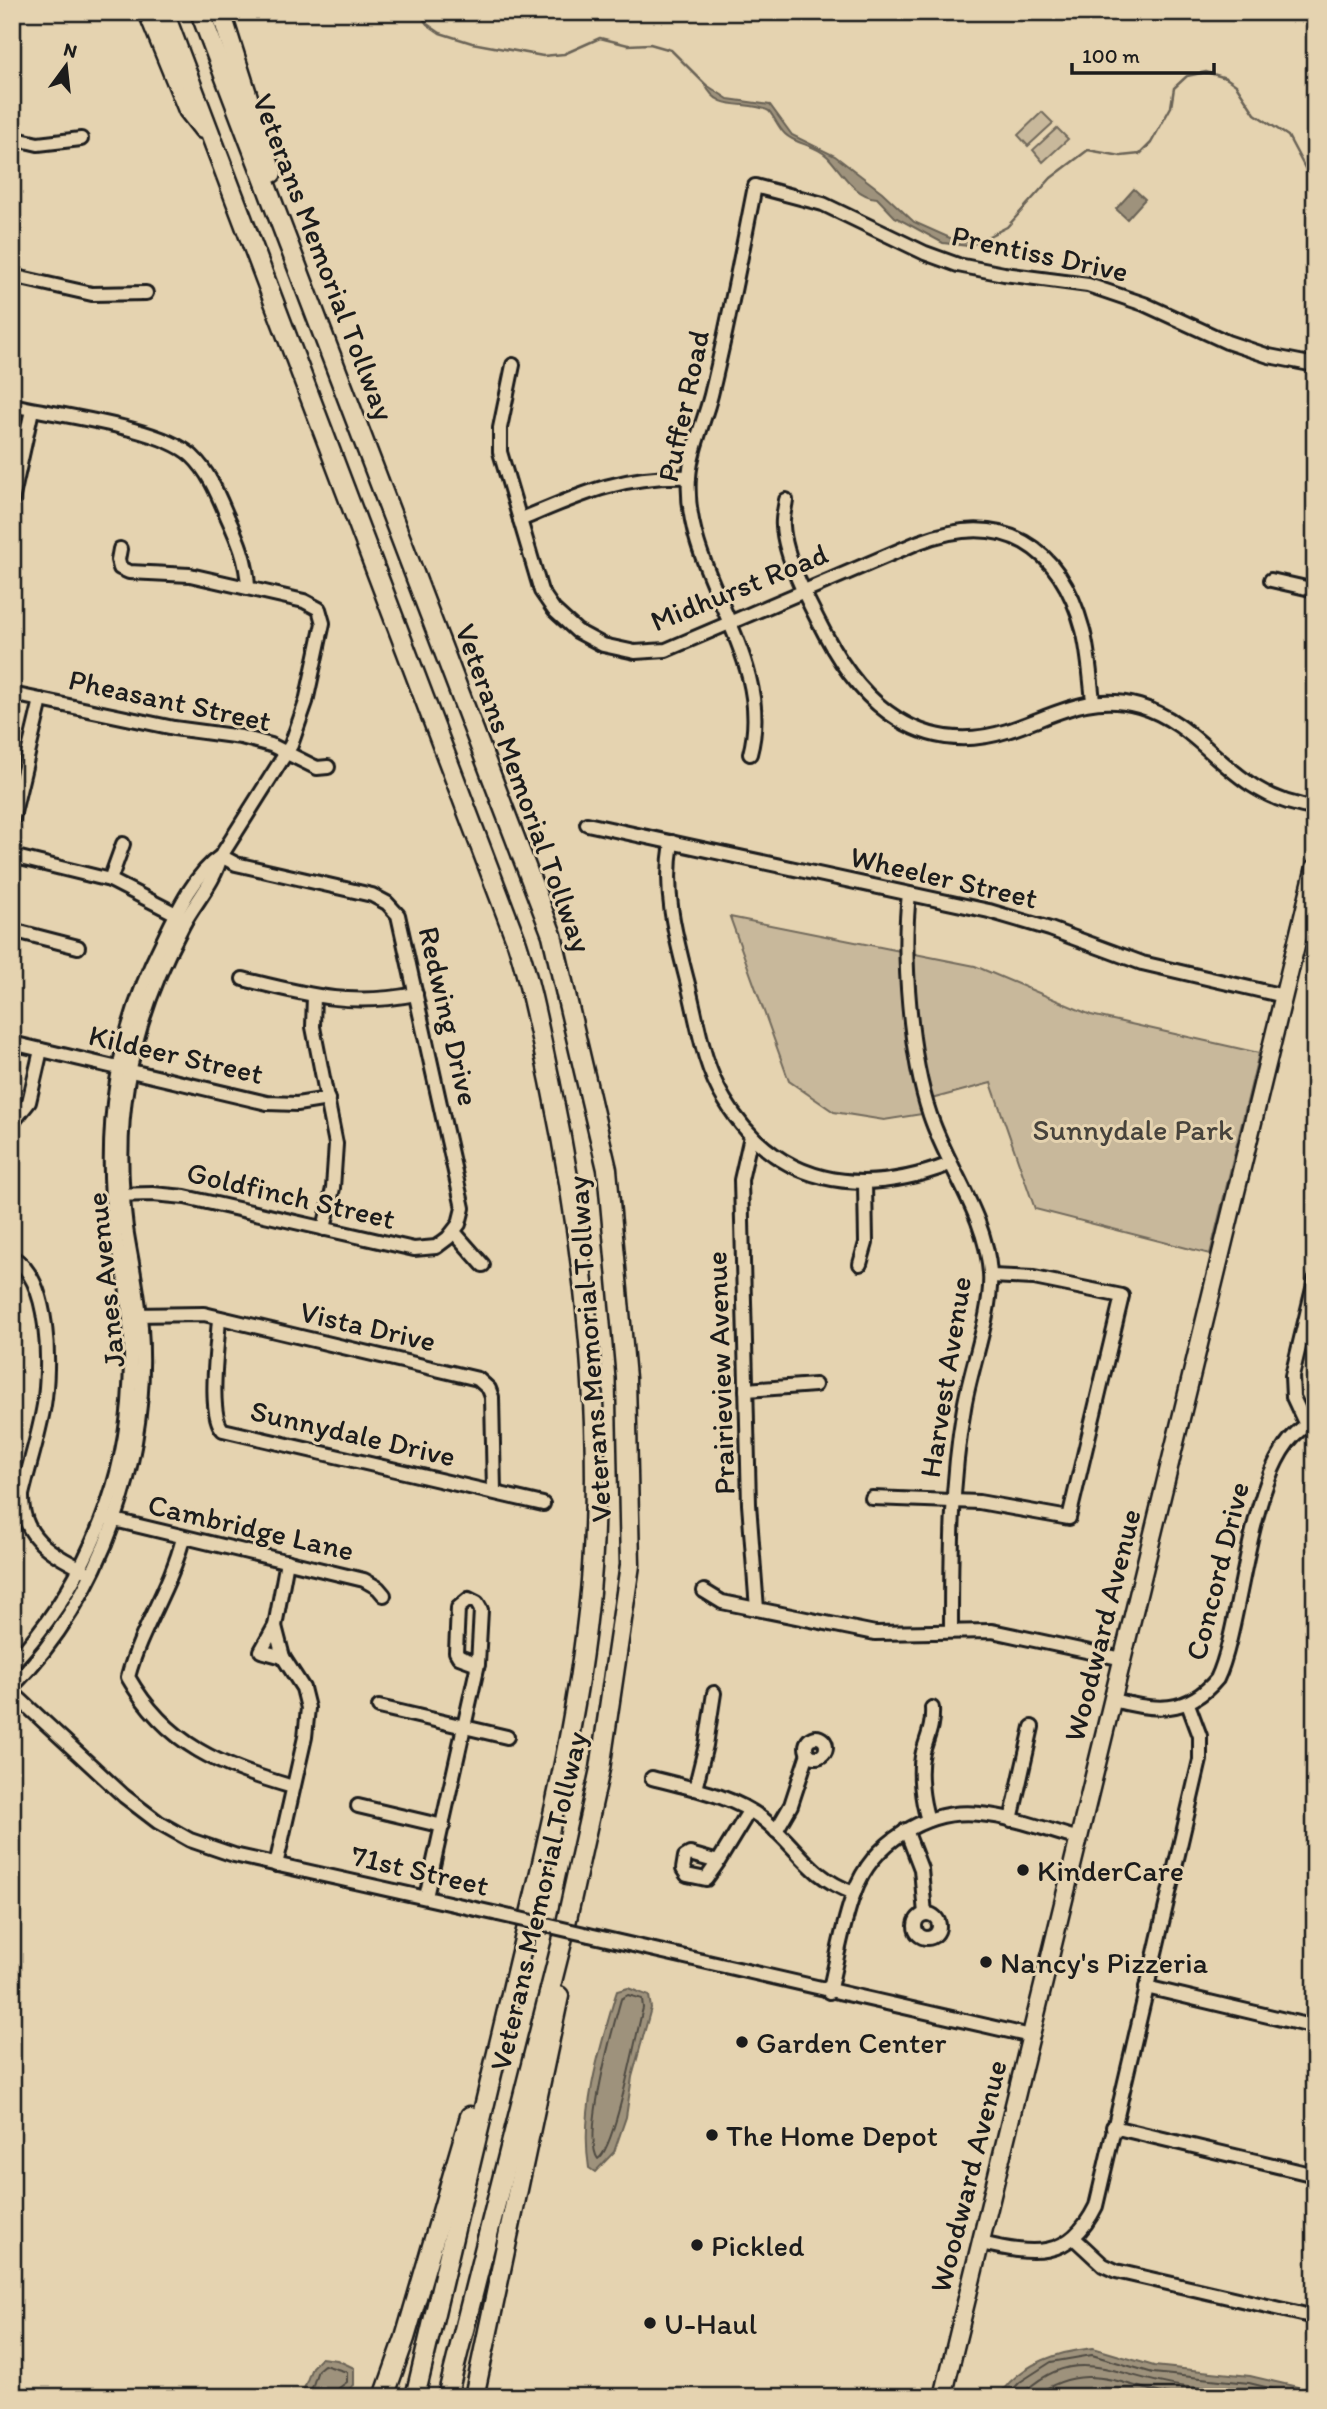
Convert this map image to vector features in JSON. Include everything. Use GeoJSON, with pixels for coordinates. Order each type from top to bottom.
{"type":"FeatureCollection","features":[{"type":"Feature","properties":{"kind":"highway"},"geometry":{"type":"LineString","coordinates":[[148,12],[188,110],[214,143]]}},
{"type":"Feature","properties":{"kind":"highway","name":"Veterans Memorial Tollway"},"geometry":{"type":"LineString","coordinates":[[164,12],[517,943],[529,981],[567,1161],[583,1267],[595,1478],[590,1583],[581,1663],[561,1788],[415,2397]]}},
{"type":"Feature","properties":{"kind":"highway","name":"Veterans Memorial Tollway"},"geometry":{"type":"LineString","coordinates":[[200,12],[552,935],[607,1169],[626,1378],[631,1565],[600,1769],[561,1946],[447,2397]]}},
{"type":"Feature","properties":{"kind":"highway"},"geometry":{"type":"LineString","coordinates":[[221,12],[275,181],[286,238]]}},
{"type":"Feature","properties":{"kind":"highway"},"geometry":{"type":"LineString","coordinates":[[474,2397],[559,2000],[561,1946]]}},
{"type":"Feature","properties":{"kind":"highway"},"geometry":{"type":"LineString","coordinates":[[384,2397],[405,2338],[476,2096],[493,2069]]}},
{"type":"Feature","properties":{"kind":"main road","name":"Woodward Avenue"},"geometry":{"type":"LineString","coordinates":[[943,2397],[1315,867]]}},
{"type":"Feature","properties":{"kind":"street"},"geometry":{"type":"LineString","coordinates":[[12,138],[38,144],[81,139]]}},
{"type":"Feature","properties":{"kind":"street","name":"Prentiss Drive"},"geometry":{"type":"LineString","coordinates":[[755,186],[823,204],[925,253],[958,265],[1088,285],[1144,304],[1227,342],[1269,356],[1315,365]]}},
{"type":"Feature","properties":{"kind":"street","name":"Puffer Road"},"geometry":{"type":"LineString","coordinates":[[750,754],[751,696],[746,667],[698,548],[692,523],[689,477],[716,375],[755,186]]}},
{"type":"Feature","properties":{"kind":"street"},"geometry":{"type":"LineString","coordinates":[[12,276],[92,294],[146,293]]}},
{"type":"Feature","properties":{"kind":"street","name":"Midhurst Road"},"geometry":{"type":"LineString","coordinates":[[513,365],[499,443],[541,591],[560,617],[595,642],[624,651],[654,652],[682,645],[802,590],[943,533],[970,528],[1006,534],[1038,552],[1063,582],[1083,631],[1093,700]]}},
{"type":"Feature","properties":{"kind":"street"},"geometry":{"type":"LineString","coordinates":[[12,405],[162,438],[194,458],[214,486],[242,550],[248,587],[190,575],[129,572],[121,568],[118,559],[120,549]]}},
{"type":"Feature","properties":{"kind":"street"},"geometry":{"type":"LineString","coordinates":[[12,501],[32,410]]}},
{"type":"Feature","properties":{"kind":"street"},"geometry":{"type":"LineString","coordinates":[[520,520],[615,483],[645,477],[689,477]]}},
{"type":"Feature","properties":{"kind":"street"},"geometry":{"type":"LineString","coordinates":[[786,500],[783,526],[802,590],[843,669],[878,706],[922,731],[948,738],[984,737],[1093,700],[1124,703],[1152,710],[1182,728],[1250,785],[1280,800],[1315,808]]}},
{"type":"Feature","properties":{"kind":"street"},"geometry":{"type":"LineString","coordinates":[[1271,580],[1315,590]]}},
{"type":"Feature","properties":{"kind":"street","name":"Janes Avenue"},"geometry":{"type":"LineString","coordinates":[[12,1690],[55,1635],[108,1519],[118,1468],[127,1417],[134,1315],[110,1125],[139,995],[210,863],[221,856],[287,754],[312,678],[323,623],[318,609],[304,601],[248,587]]}},
{"type":"Feature","properties":{"kind":"street","name":"Pheasant Street"},"geometry":{"type":"LineString","coordinates":[[12,694],[174,728],[242,737],[317,768],[328,767]]}},
{"type":"Feature","properties":{"kind":"street"},"geometry":{"type":"LineString","coordinates":[[12,821],[41,700]]}},
{"type":"Feature","properties":{"kind":"street","name":"Wheeler Street"},"geometry":{"type":"LineString","coordinates":[[587,824],[1020,919],[1142,963],[1284,996]]}},
{"type":"Feature","properties":{"kind":"street"},"geometry":{"type":"LineString","coordinates":[[673,842],[667,868],[668,901],[706,1054],[723,1098],[751,1136],[783,1160],[833,1181],[865,1184],[898,1181],[950,1164]]}},
{"type":"Feature","properties":{"kind":"street"},"geometry":{"type":"LineString","coordinates":[[110,880],[123,845]]}},
{"type":"Feature","properties":{"kind":"street"},"geometry":{"type":"LineString","coordinates":[[12,856],[110,880],[181,917]]}},
{"type":"Feature","properties":{"kind":"street","name":"Redwing Drive"},"geometry":{"type":"LineString","coordinates":[[221,856],[236,864],[383,900],[398,915],[463,1208],[454,1232]]}},
{"type":"Feature","properties":{"kind":"street","name":"Harvest Avenue"},"geometry":{"type":"LineString","coordinates":[[909,894],[906,957],[919,1069],[930,1117],[981,1226],[991,1276],[964,1408],[951,1500],[951,1631]]}},
{"type":"Feature","properties":{"kind":"street"},"geometry":{"type":"LineString","coordinates":[[12,930],[78,947]]}},
{"type":"Feature","properties":{"kind":"street"},"geometry":{"type":"LineString","coordinates":[[243,979],[314,996],[366,1002],[416,994]]}},
{"type":"Feature","properties":{"kind":"street"},"geometry":{"type":"LineString","coordinates":[[314,996],[313,1027],[335,1130],[336,1157],[324,1229]]}},
{"type":"Feature","properties":{"kind":"street","name":"Kildeer Street"},"geometry":{"type":"LineString","coordinates":[[12,1043],[267,1103],[297,1104],[328,1099]]}},
{"type":"Feature","properties":{"kind":"street"},"geometry":{"type":"LineString","coordinates":[[13,1122],[29,1102],[41,1050]]}},
{"type":"Feature","properties":{"kind":"street","name":"Prairieview Avenue"},"geometry":{"type":"LineString","coordinates":[[751,1136],[741,1180],[746,1390],[757,1609]]}},
{"type":"Feature","properties":{"kind":"street"},"geometry":{"type":"LineString","coordinates":[[860,1264],[866,1243],[865,1184]]}},
{"type":"Feature","properties":{"kind":"street","name":"Goldfinch Street"},"geometry":{"type":"LineString","coordinates":[[117,1194],[186,1197],[414,1249],[436,1247],[454,1232]]}},
{"type":"Feature","properties":{"kind":"street"},"geometry":{"type":"LineString","coordinates":[[454,1232],[483,1265]]}},
{"type":"Feature","properties":{"kind":"street"},"geometry":{"type":"LineString","coordinates":[[12,1257],[26,1268],[37,1290],[46,1353],[44,1404],[17,1509],[38,1542],[50,1553],[85,1570]]}},
{"type":"Feature","properties":{"kind":"street"},"geometry":{"type":"LineString","coordinates":[[872,1498],[951,1500],[1069,1518],[1122,1296],[1034,1278],[991,1276]]}},
{"type":"Feature","properties":{"kind":"street"},"geometry":{"type":"LineString","coordinates":[[1311,1424],[1293,1397],[1293,1376],[1315,1280]]}},
{"type":"Feature","properties":{"kind":"street","name":"Vista Drive"},"geometry":{"type":"LineString","coordinates":[[134,1315],[191,1314],[219,1318],[478,1379],[489,1389],[492,1397],[494,1491]]}},
{"type":"Feature","properties":{"kind":"street","name":"Sunnydale Drive"},"geometry":{"type":"LineString","coordinates":[[219,1318],[214,1407],[217,1424],[223,1430],[543,1504]]}},
{"type":"Feature","properties":{"kind":"street"},"geometry":{"type":"LineString","coordinates":[[746,1390],[815,1385]]}},
{"type":"Feature","properties":{"kind":"street","name":"Concord Drive"},"geometry":{"type":"LineString","coordinates":[[1112,1700],[1163,1710],[1188,1704],[1209,1688],[1221,1671],[1270,1469],[1282,1448],[1311,1424]]}},
{"type":"Feature","properties":{"kind":"street","name":"Cambridge Lane"},"geometry":{"type":"LineString","coordinates":[[108,1519],[364,1580],[384,1595]]}},
{"type":"Feature","properties":{"kind":"street"},"geometry":{"type":"LineString","coordinates":[[183,1538],[172,1576],[144,1627],[124,1678],[159,1717],[198,1750],[232,1769],[293,1787]]}},
{"type":"Feature","properties":{"kind":"street"},"geometry":{"type":"LineString","coordinates":[[283,1657],[261,1651],[275,1626],[287,1562]]}},
{"type":"Feature","properties":{"kind":"street","name":"Janes Avenue"},"geometry":{"type":"LineString","coordinates":[[12,1664],[46,1624],[85,1570]]}},
{"type":"Feature","properties":{"kind":"street"},"geometry":{"type":"LineString","coordinates":[[704,1591],[722,1602],[875,1633],[1004,1633],[1123,1658]]}},
{"type":"Feature","properties":{"kind":"street"},"geometry":{"type":"LineString","coordinates":[[426,1898],[478,1664],[481,1610],[477,1603],[469,1599],[458,1608],[456,1652],[459,1657],[478,1664]]}},
{"type":"Feature","properties":{"kind":"street"},"geometry":{"type":"LineString","coordinates":[[275,1626],[283,1657],[303,1688],[308,1709],[305,1737],[276,1865]]}},
{"type":"Feature","properties":{"kind":"street","name":"71st Street"},"geometry":{"type":"LineString","coordinates":[[12,1690],[124,1796],[158,1822],[211,1848],[829,1992],[1031,2036]]}},
{"type":"Feature","properties":{"kind":"street"},"geometry":{"type":"LineString","coordinates":[[695,1789],[706,1745],[714,1692]]}},
{"type":"Feature","properties":{"kind":"street"},"geometry":{"type":"LineString","coordinates":[[981,2243],[1030,2252],[1075,2239],[1096,2206],[1200,1760],[1200,1735],[1188,1704]]}},
{"type":"Feature","properties":{"kind":"street"},"geometry":{"type":"LineString","coordinates":[[379,1707],[507,1737]]}},
{"type":"Feature","properties":{"kind":"street"},"geometry":{"type":"LineString","coordinates":[[928,1820],[924,1807],[922,1761],[933,1724],[932,1708]]}},
{"type":"Feature","properties":{"kind":"street"},"geometry":{"type":"LineString","coordinates":[[1011,1820],[1032,1727]]}},
{"type":"Feature","properties":{"kind":"street"},"geometry":{"type":"LineString","coordinates":[[776,1831],[791,1805],[808,1753]]}},
{"type":"Feature","properties":{"kind":"street"},"geometry":{"type":"LineString","coordinates":[[652,1778],[695,1789],[749,1811],[776,1831],[811,1869],[854,1893]]}},
{"type":"Feature","properties":{"kind":"street"},"geometry":{"type":"LineString","coordinates":[[358,1806],[443,1826]]}},
{"type":"Feature","properties":{"kind":"street"},"geometry":{"type":"LineString","coordinates":[[718,1862],[749,1811]]}},
{"type":"Feature","properties":{"kind":"street"},"geometry":{"type":"LineString","coordinates":[[829,1992],[854,1893],[867,1866],[906,1830],[928,1820],[967,1813],[1011,1820],[1079,1839]]}},
{"type":"Feature","properties":{"kind":"street"},"geometry":{"type":"LineString","coordinates":[[906,1830],[921,1869],[925,1914]]}},
{"type":"Feature","properties":{"kind":"street"},"geometry":{"type":"LineString","coordinates":[[1146,1987],[1315,2027]]}},
{"type":"Feature","properties":{"kind":"street"},"geometry":{"type":"LineString","coordinates":[[1113,2127],[1315,2175]]}},
{"type":"Feature","properties":{"kind":"street"},"geometry":{"type":"LineString","coordinates":[[1075,2239],[1103,2265],[1116,2271],[1315,2317]]}},
{"type":"Feature","properties":{"kind":"green space"},"geometry":{"type":"Polygon","coordinates":[[[1042,112],[1053,123],[1028,146],[1018,135],[1042,112]]]}},
{"type":"Feature","properties":{"kind":"green space"},"geometry":{"type":"Polygon","coordinates":[[[1057,128],[1068,139],[1043,162],[1033,150],[1057,128]]]}},
{"type":"Feature","properties":{"kind":"green space","name":"Sunnydale Park"},"geometry":{"type":"Polygon","coordinates":[[[730,917],[975,966],[1091,1015],[1259,1053],[1210,1254],[1035,1209],[991,1083],[920,1102],[922,1114],[884,1120],[834,1112],[789,1081],[730,917]]]}},
{"type":"Feature","properties":{"kind":"water"},"geometry":{"type":"Polygon","coordinates":[[[705,84],[728,99],[770,105],[792,135],[835,156],[882,192],[914,222],[950,238],[984,240],[968,246],[943,243],[895,217],[877,198],[869,197],[855,188],[823,153],[785,134],[769,111],[725,103],[717,99],[705,84]]]}},
{"type":"Feature","properties":{"kind":"water"},"geometry":{"type":"Polygon","coordinates":[[[1134,189],[1145,199],[1127,219],[1116,209],[1134,189]]]}},
{"type":"Feature","properties":{"kind":"water"},"geometry":{"type":"Polygon","coordinates":[[[628,1988],[649,1996],[651,2008],[632,2077],[626,2117],[614,2152],[595,2172],[589,2168],[587,2147],[589,2104],[617,1991],[628,1988]]]}},
{"type":"Feature","properties":{"kind":"water"},"geometry":{"type":"Polygon","coordinates":[[[1093,2348],[1154,2366],[1250,2376],[1315,2391],[1315,2397],[998,2397],[1016,2376],[1028,2368],[1052,2357],[1093,2348]]]}},
{"type":"Feature","properties":{"kind":"water"},"geometry":{"type":"Polygon","coordinates":[[[321,2358],[337,2360],[354,2368],[354,2385],[344,2393],[347,2397],[301,2397],[312,2367],[321,2358]]]}},
{"type":"Feature","properties":{"kind":"waterway"},"geometry":{"type":"LineString","coordinates":[[419,12],[427,24],[440,33],[472,43],[543,56],[564,54],[600,38],[628,45],[650,44],[671,50],[706,85]]}},
{"type":"Feature","properties":{"kind":"waterway"},"geometry":{"type":"LineString","coordinates":[[981,240],[1007,227],[1051,178],[1088,150],[1121,156],[1140,154],[1151,143],[1171,107],[1174,88],[1187,76],[1206,72],[1226,78],[1236,85],[1255,114],[1288,136],[1305,168],[1315,178]]}},
{"type":"Feature","properties":{"kind":"place","name":"KinderCare"},"geometry":{"type":"Point","coordinates":[1023,1870]}},
{"type":"Feature","properties":{"kind":"place","name":"Nancy's Pizzeria"},"geometry":{"type":"Point","coordinates":[986,1962]}},
{"type":"Feature","properties":{"kind":"place","name":"Garden Center"},"geometry":{"type":"Point","coordinates":[742,2042]}},
{"type":"Feature","properties":{"kind":"place","name":"The Home Depot"},"geometry":{"type":"Point","coordinates":[712,2135]}},
{"type":"Feature","properties":{"kind":"place","name":"Pickled"},"geometry":{"type":"Point","coordinates":[697,2245]}},
{"type":"Feature","properties":{"kind":"place","name":"U-Haul"},"geometry":{"type":"Point","coordinates":[650,2323]}}]}
